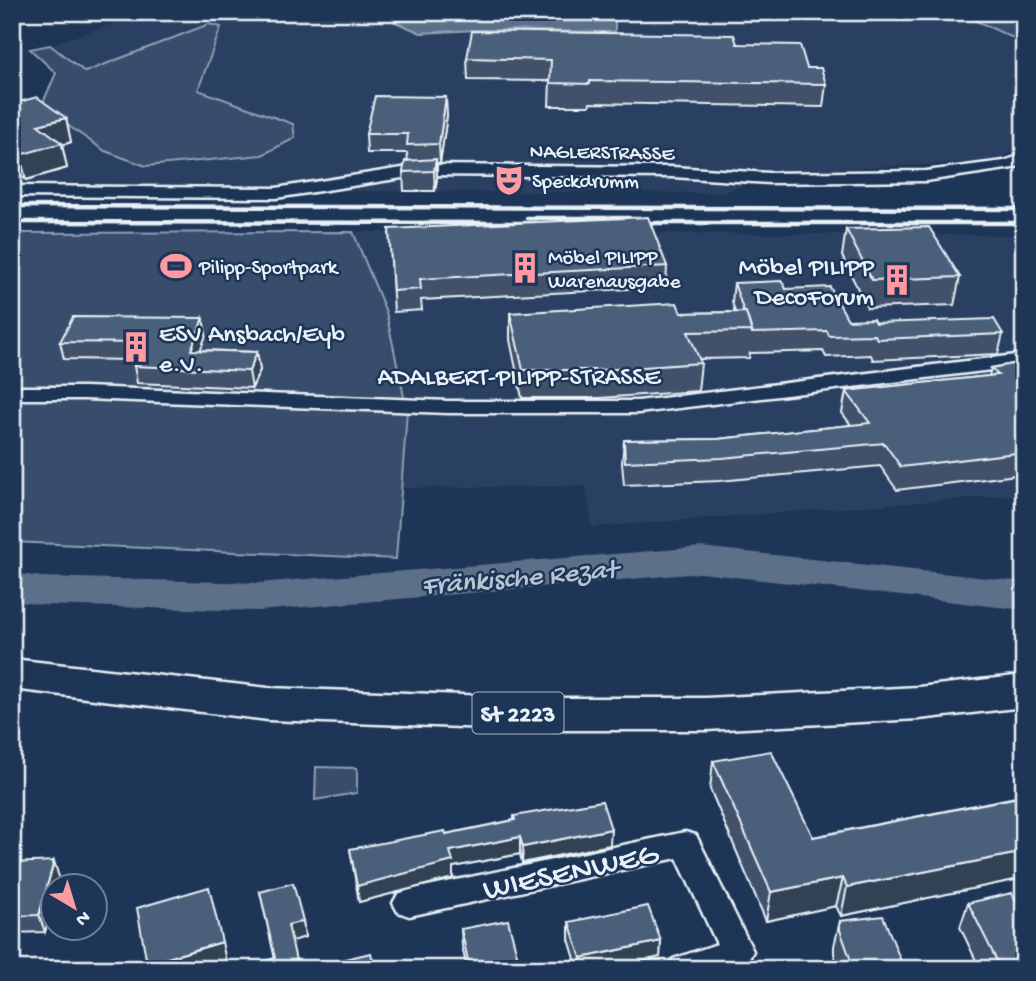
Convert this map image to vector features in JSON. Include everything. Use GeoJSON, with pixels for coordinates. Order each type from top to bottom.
{"type":"FeatureCollection","features":[{"type":"Feature","properties":{"kind":"main road","name":"St 2223"},"geometry":{"type":"LineString","coordinates":[[12,652],[305,683],[542,692],[703,693],[910,683],[1024,671]]}},
{"type":"Feature","properties":{"kind":"main road","name":"St 2223"},"geometry":{"type":"LineString","coordinates":[[12,674],[268,704],[543,714],[706,714],[919,703],[1024,691]]}},
{"type":"Feature","properties":{"kind":"street","name":"NAGLERSTRASSE"},"geometry":{"type":"LineString","coordinates":[[12,191],[276,193],[421,170],[672,172],[769,178],[926,176],[1007,165],[1024,159]]}},
{"type":"Feature","properties":{"kind":"street","name":"ADALBERT-PILIPP-STRASSE"},"geometry":{"type":"LineString","coordinates":[[12,393],[84,393],[448,407],[638,407],[1024,360]]}},
{"type":"Feature","properties":{"kind":"street","name":"WIESENWEG"},"geometry":{"type":"LineString","coordinates":[[409,903],[685,844],[737,951],[685,969]]}},
{"type":"Feature","properties":{"kind":"shaded area"},"geometry":{"type":"Polygon","coordinates":[[[146,12],[957,12],[1024,43],[1024,146],[996,161],[777,172],[723,193],[346,191],[294,187],[12,189],[12,115],[293,124],[197,90],[220,27],[209,24],[85,72],[50,45],[146,12]]]}},
{"type":"Feature","properties":{"kind":"shaded area"},"geometry":{"type":"Polygon","coordinates":[[[417,12],[615,12],[615,32],[476,30],[421,33],[395,22],[417,12]]]}},
{"type":"Feature","properties":{"kind":"shaded area"},"geometry":{"type":"Polygon","coordinates":[[[957,12],[1024,12],[1024,43],[957,12]]]}},
{"type":"Feature","properties":{"kind":"shaded area"},"geometry":{"type":"Polygon","coordinates":[[[209,24],[221,27],[198,90],[293,124],[295,138],[262,155],[146,166],[105,151],[41,107],[56,73],[30,49],[50,45],[85,72],[209,24]]]}},
{"type":"Feature","properties":{"kind":"shaded area"},"geometry":{"type":"Polygon","coordinates":[[[353,232],[1024,235],[1024,494],[592,527],[586,486],[401,488],[407,410],[386,312],[353,232]]]}},
{"type":"Feature","properties":{"kind":"shaded area"},"geometry":{"type":"Polygon","coordinates":[[[353,232],[386,312],[407,411],[396,559],[12,542],[12,233],[353,232]]]}},
{"type":"Feature","properties":{"kind":"shaded area"},"geometry":{"type":"Polygon","coordinates":[[[316,767],[357,768],[357,793],[315,800],[316,767]]]}},
{"type":"Feature","properties":{"kind":"building"},"geometry":{"type":"Polygon","coordinates":[[[472,31],[734,35],[737,44],[800,45],[807,68],[821,68],[826,84],[590,81],[590,84],[550,83],[551,60],[467,58],[472,31]]]}},
{"type":"Feature","properties":{"kind":"building"},"geometry":{"type":"Polygon","coordinates":[[[375,96],[446,97],[439,144],[407,145],[408,134],[366,134],[375,96]]]}},
{"type":"Feature","properties":{"kind":"building"},"geometry":{"type":"Polygon","coordinates":[[[37,97],[66,118],[38,125],[62,143],[20,155],[12,149],[12,104],[37,97]]]}},
{"type":"Feature","properties":{"kind":"building"},"geometry":{"type":"Polygon","coordinates":[[[436,159],[434,171],[403,172],[405,161],[436,159]]]}},
{"type":"Feature","properties":{"kind":"building"},"geometry":{"type":"Polygon","coordinates":[[[648,217],[667,266],[420,279],[421,289],[393,291],[389,229],[648,217]]]}},
{"type":"Feature","properties":{"kind":"building"},"geometry":{"type":"Polygon","coordinates":[[[929,227],[960,277],[872,280],[846,229],[929,227]]]}},
{"type":"Feature","properties":{"kind":"building"},"geometry":{"type":"Polygon","coordinates":[[[782,281],[786,289],[830,287],[848,320],[873,319],[875,323],[994,319],[1003,334],[877,339],[875,335],[829,336],[827,331],[752,333],[734,283],[782,281]]]}},
{"type":"Feature","properties":{"kind":"building"},"geometry":{"type":"Polygon","coordinates":[[[677,303],[681,313],[746,312],[752,331],[688,332],[701,363],[601,370],[523,370],[510,313],[677,303]]]}},
{"type":"Feature","properties":{"kind":"building"},"geometry":{"type":"Polygon","coordinates":[[[73,317],[203,318],[191,350],[257,352],[249,371],[134,366],[146,343],[60,342],[73,317]]]}},
{"type":"Feature","properties":{"kind":"building"},"geometry":{"type":"Polygon","coordinates":[[[1024,362],[1024,452],[901,467],[884,443],[722,458],[625,462],[624,440],[718,439],[870,423],[846,391],[998,375],[991,368],[1024,362]]]}},
{"type":"Feature","properties":{"kind":"building"},"geometry":{"type":"Polygon","coordinates":[[[771,751],[813,837],[1024,796],[1024,852],[847,887],[843,878],[771,892],[713,761],[771,751]]]}},
{"type":"Feature","properties":{"kind":"building"},"geometry":{"type":"Polygon","coordinates":[[[602,801],[611,829],[523,847],[520,837],[450,851],[453,861],[357,886],[350,849],[445,831],[446,834],[515,820],[514,816],[602,801]]]}},
{"type":"Feature","properties":{"kind":"building"},"geometry":{"type":"Polygon","coordinates":[[[54,861],[51,872],[38,872],[38,915],[12,916],[12,863],[54,861]]]}},
{"type":"Feature","properties":{"kind":"building"},"geometry":{"type":"Polygon","coordinates":[[[293,883],[303,921],[288,925],[298,969],[246,969],[245,967],[275,958],[260,892],[293,883]]]}},
{"type":"Feature","properties":{"kind":"building"},"geometry":{"type":"Polygon","coordinates":[[[209,887],[222,942],[147,964],[137,908],[209,887]]]}},
{"type":"Feature","properties":{"kind":"building"},"geometry":{"type":"Polygon","coordinates":[[[1012,893],[1024,917],[1024,969],[1001,969],[968,903],[1012,893]]]}},
{"type":"Feature","properties":{"kind":"building"},"geometry":{"type":"Polygon","coordinates":[[[648,906],[661,941],[581,958],[569,922],[648,906]]]}},
{"type":"Feature","properties":{"kind":"building"},"geometry":{"type":"Polygon","coordinates":[[[883,916],[904,969],[854,969],[840,930],[840,921],[883,916]]]}},
{"type":"Feature","properties":{"kind":"building"},"geometry":{"type":"Polygon","coordinates":[[[508,920],[519,962],[470,969],[461,929],[508,920]]]}},
{"type":"Feature","properties":{"kind":"building"},"geometry":{"type":"Polygon","coordinates":[[[371,953],[375,969],[302,969],[371,953]]]}},
{"type":"Feature","properties":{"kind":"waterway","name":"Fränkische Rezat"},"geometry":{"type":"LineString","coordinates":[[12,587],[42,591],[258,597],[701,560],[1024,596]]}},
{"type":"Feature","properties":{"kind":"railway"},"geometry":{"type":"LineString","coordinates":[[12,206],[1024,209]]}},
{"type":"Feature","properties":{"kind":"railway"},"geometry":{"type":"LineString","coordinates":[[527,218],[629,218]]}},
{"type":"Feature","properties":{"kind":"railway"},"geometry":{"type":"LineString","coordinates":[[12,222],[537,223]]}},
{"type":"Feature","properties":{"kind":"railway"},"geometry":{"type":"LineString","coordinates":[[632,223],[1024,223]]}},
{"type":"Feature","properties":{"kind":"place","name":"Speckdrumm"},"geometry":{"type":"Point","coordinates":[509,180]}},
{"type":"Feature","properties":{"kind":"place","name":"Pilipp-Sportpark"},"geometry":{"type":"Point","coordinates":[176,266]}},
{"type":"Feature","properties":{"kind":"place","name":"Möbel PILIPP Warenausgabe"},"geometry":{"type":"Point","coordinates":[525,268]}},
{"type":"Feature","properties":{"kind":"place","name":"Möbel PILIPP DecoForum"},"geometry":{"type":"Point","coordinates":[897,280]}},
{"type":"Feature","properties":{"kind":"place","name":"ESV Ansbach/Eyb e.V."},"geometry":{"type":"Point","coordinates":[136,347]}}]}
